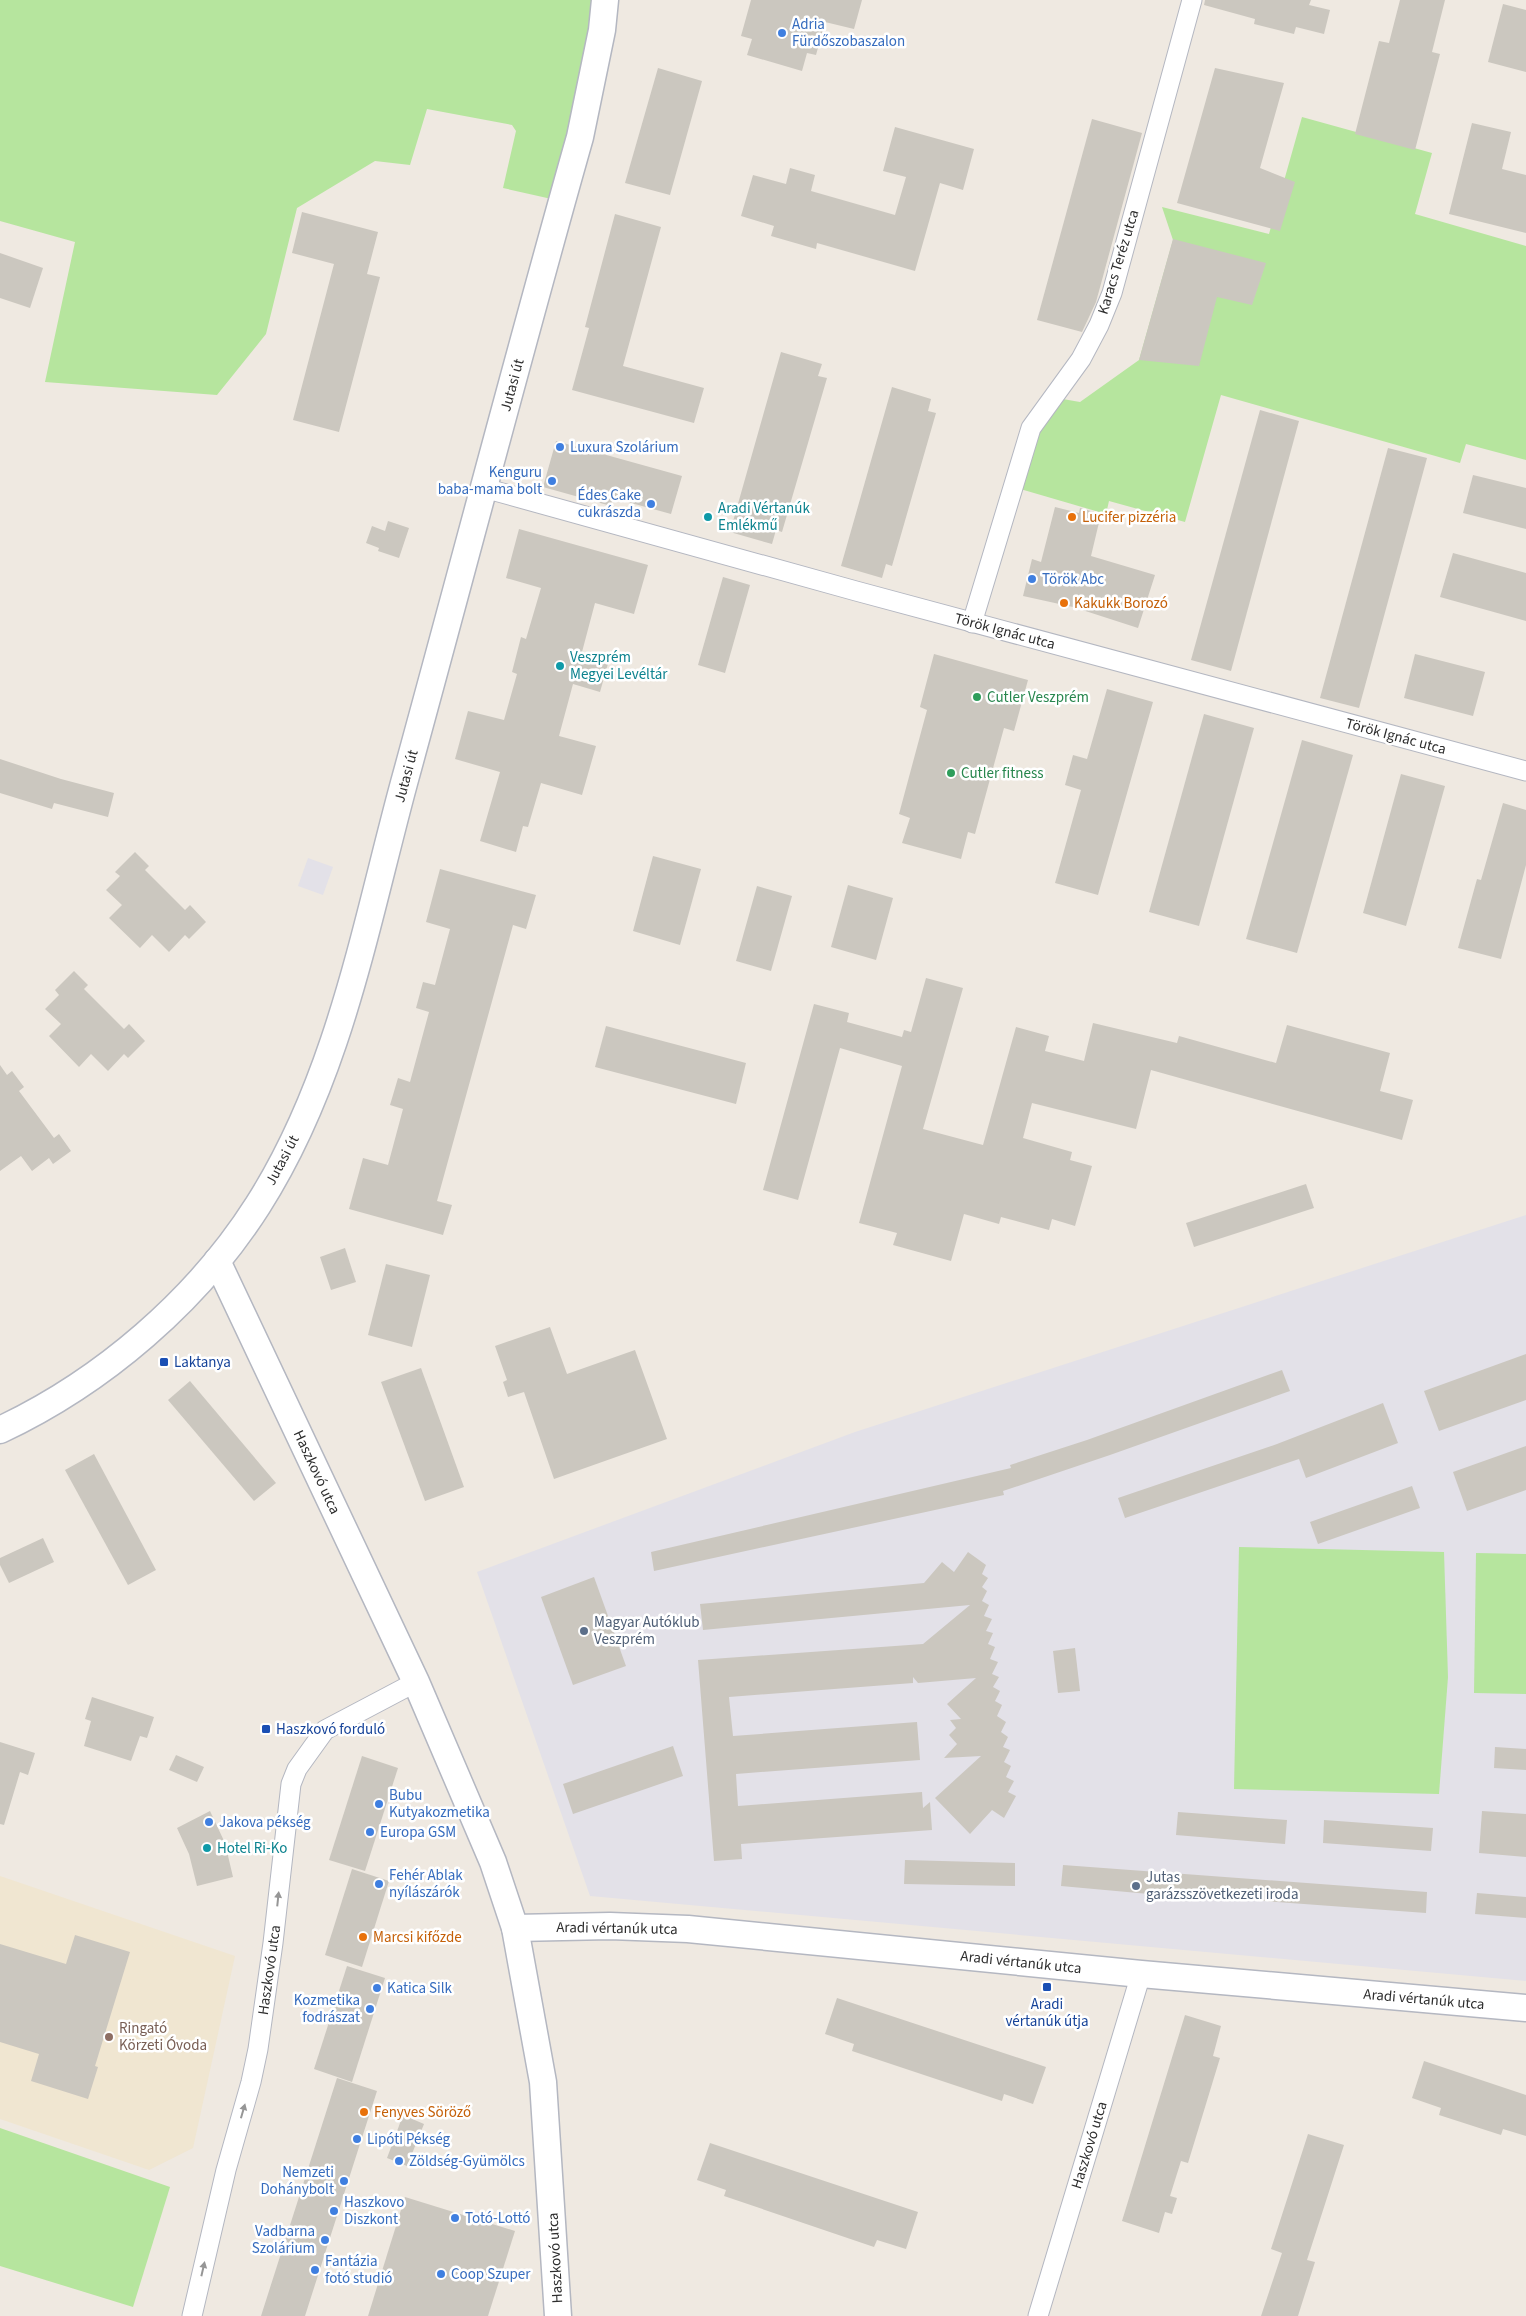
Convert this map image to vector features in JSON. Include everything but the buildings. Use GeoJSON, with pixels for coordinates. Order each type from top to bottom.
{"type":"FeatureCollection","features":[{"type":"Feature","properties":{"kind":"street","name":"Jutasi út"},"geometry":{"type":"LineString","coordinates":[[0,1430],[77,1387],[125,1350],[171,1309],[217,1261],[257,1206],[289,1151],[320,1080],[345,1009],[580,137],[602,30],[605,0]]}},
{"type":"Feature","properties":{"kind":"street","name":"Karacs Teréz utca"},"geometry":{"type":"LineString","coordinates":[[972,623],[1030,428],[1081,359],[1099,325],[1112,293],[1192,0]]}},
{"type":"Feature","properties":{"kind":"street","name":"Török Ignác utca"},"geometry":{"type":"LineString","coordinates":[[484,488],[972,623],[1526,771]]}},
{"type":"Feature","properties":{"kind":"street","name":"Haszkovó utca"},"geometry":{"type":"LineString","coordinates":[[217,1261],[416,1682],[493,1862],[515,1928],[544,2082],[558,2316]]}},
{"type":"Feature","properties":{"kind":"street","name":"Haszkovó utca"},"geometry":{"type":"LineString","coordinates":[[192,2316],[226,2170],[251,2082],[258,2049],[274,1943],[291,1784],[297,1769],[325,1730],[416,1682]]}},
{"type":"Feature","properties":{"kind":"street","name":"Aradi vértanúk utca"},"geometry":{"type":"LineString","coordinates":[[515,1928],[610,1926],[688,1929],[1141,1974],[1526,2008]]}},
{"type":"Feature","properties":{"kind":"street","name":"Haszkovó utca"},"geometry":{"type":"LineString","coordinates":[[1038,2316],[1141,1974]]}},
{"type":"Feature","properties":{"kind":"shaded area"},"geometry":{"type":"Polygon","coordinates":[[[308,858],[333,867],[323,895],[298,886],[308,858]]]}},
{"type":"Feature","properties":{"kind":"shaded area"},"geometry":{"type":"Polygon","coordinates":[[[1526,1215],[1526,1981],[590,1896],[477,1572],[855,1432],[1526,1215]]]}},
{"type":"Feature","properties":{"kind":"shaded area","name":"Ringató Körzeti Óvoda"},"geometry":{"type":"Polygon","coordinates":[[[0,1876],[235,1956],[193,2148],[149,2170],[0,2119],[0,1876]]]}},
{"type":"Feature","properties":{"kind":"green space"},"geometry":{"type":"Polygon","coordinates":[[[0,0],[609,0],[565,202],[503,188],[516,131],[512,125],[427,109],[410,165],[375,161],[297,208],[266,334],[217,395],[45,382],[75,242],[0,221],[0,0]]]}},
{"type":"Feature","properties":{"kind":"green space"},"geometry":{"type":"Polygon","coordinates":[[[1302,117],[1432,153],[1415,214],[1526,246],[1526,460],[1466,444],[1460,463],[1221,395],[1185,522],[1109,501],[1106,514],[1013,487],[1051,397],[1080,402],[1139,360],[1173,240],[1162,207],[1269,234],[1302,117]]]}},
{"type":"Feature","properties":{"kind":"green space"},"geometry":{"type":"Polygon","coordinates":[[[1239,1547],[1444,1552],[1448,1677],[1439,1794],[1234,1789],[1239,1547]]]}},
{"type":"Feature","properties":{"kind":"green space"},"geometry":{"type":"Polygon","coordinates":[[[1476,1553],[1526,1554],[1526,1694],[1474,1693],[1476,1553]]]}},
{"type":"Feature","properties":{"kind":"green space"},"geometry":{"type":"Polygon","coordinates":[[[0,2128],[170,2187],[133,2307],[0,2266],[0,2128]]]}},
{"type":"Feature","properties":{"kind":"place","name":"Adria Fürdőszobaszalon"},"geometry":{"type":"Point","coordinates":[782,33]}},
{"type":"Feature","properties":{"kind":"place","name":"Luxura Szolárium"},"geometry":{"type":"Point","coordinates":[560,447]}},
{"type":"Feature","properties":{"kind":"place","name":"Kenguru baba-mama bolt"},"geometry":{"type":"Point","coordinates":[552,481]}},
{"type":"Feature","properties":{"kind":"place","name":"Édes Cake cukrászda"},"geometry":{"type":"Point","coordinates":[651,504]}},
{"type":"Feature","properties":{"kind":"place","name":"Aradi Vértanúk Emlékmű"},"geometry":{"type":"Point","coordinates":[708,517]}},
{"type":"Feature","properties":{"kind":"place","name":"Lucifer pizzéria"},"geometry":{"type":"Point","coordinates":[1072,517]}},
{"type":"Feature","properties":{"kind":"place","name":"Török Abc"},"geometry":{"type":"Point","coordinates":[1032,579]}},
{"type":"Feature","properties":{"kind":"place","name":"Kakukk Borozó"},"geometry":{"type":"Point","coordinates":[1064,603]}},
{"type":"Feature","properties":{"kind":"place","name":"Veszprém Megyei Levéltár"},"geometry":{"type":"Point","coordinates":[560,666]}},
{"type":"Feature","properties":{"kind":"place","name":"Cutler Veszprém"},"geometry":{"type":"Point","coordinates":[977,697]}},
{"type":"Feature","properties":{"kind":"place","name":"Cutler fitness"},"geometry":{"type":"Point","coordinates":[951,773]}},
{"type":"Feature","properties":{"kind":"place","name":"Laktanya"},"geometry":{"type":"Point","coordinates":[164,1362]}},
{"type":"Feature","properties":{"kind":"place","name":"Magyar Autóklub Veszprém"},"geometry":{"type":"Point","coordinates":[584,1631]}},
{"type":"Feature","properties":{"kind":"place","name":"Haszkovó forduló"},"geometry":{"type":"Point","coordinates":[266,1729]}},
{"type":"Feature","properties":{"kind":"place","name":"Bubu Kutyakozmetika"},"geometry":{"type":"Point","coordinates":[379,1804]}},
{"type":"Feature","properties":{"kind":"place","name":"Jakova pékség"},"geometry":{"type":"Point","coordinates":[209,1822]}},
{"type":"Feature","properties":{"kind":"place","name":"Europa GSM"},"geometry":{"type":"Point","coordinates":[370,1832]}},
{"type":"Feature","properties":{"kind":"place","name":"Hotel Ri-Ko"},"geometry":{"type":"Point","coordinates":[207,1848]}},
{"type":"Feature","properties":{"kind":"place","name":"Fehér Ablak nyílászárók"},"geometry":{"type":"Point","coordinates":[379,1884]}},
{"type":"Feature","properties":{"kind":"place","name":"Jutas garázsszövetkezeti iroda"},"geometry":{"type":"Point","coordinates":[1136,1886]}},
{"type":"Feature","properties":{"kind":"place","name":"Marcsi kifőzde"},"geometry":{"type":"Point","coordinates":[363,1937]}},
{"type":"Feature","properties":{"kind":"place","name":"Aradi vértanúk útja"},"geometry":{"type":"Point","coordinates":[1047,1987]}},
{"type":"Feature","properties":{"kind":"place","name":"Katica Silk"},"geometry":{"type":"Point","coordinates":[377,1988]}},
{"type":"Feature","properties":{"kind":"place","name":"Kozmetika fodrászat"},"geometry":{"type":"Point","coordinates":[370,2009]}},
{"type":"Feature","properties":{"kind":"place","name":"Ringató Körzeti Óvoda"},"geometry":{"type":"Point","coordinates":[109,2037]}},
{"type":"Feature","properties":{"kind":"place","name":"Fenyves Söröző"},"geometry":{"type":"Point","coordinates":[364,2112]}},
{"type":"Feature","properties":{"kind":"place","name":"Lipóti Pékség"},"geometry":{"type":"Point","coordinates":[357,2139]}},
{"type":"Feature","properties":{"kind":"place","name":"Zöldség-Gyümölcs"},"geometry":{"type":"Point","coordinates":[399,2161]}},
{"type":"Feature","properties":{"kind":"place","name":"Nemzeti Dohánybolt"},"geometry":{"type":"Point","coordinates":[344,2181]}},
{"type":"Feature","properties":{"kind":"place","name":"Haszkovo Diszkont"},"geometry":{"type":"Point","coordinates":[334,2211]}},
{"type":"Feature","properties":{"kind":"place","name":"Totó-Lottó"},"geometry":{"type":"Point","coordinates":[455,2218]}},
{"type":"Feature","properties":{"kind":"place","name":"Vadbarna Szolárium"},"geometry":{"type":"Point","coordinates":[325,2240]}},
{"type":"Feature","properties":{"kind":"place","name":"Fantázia fotó studió"},"geometry":{"type":"Point","coordinates":[315,2270]}},
{"type":"Feature","properties":{"kind":"place","name":"Coop Szuper"},"geometry":{"type":"Point","coordinates":[441,2274]}}]}
